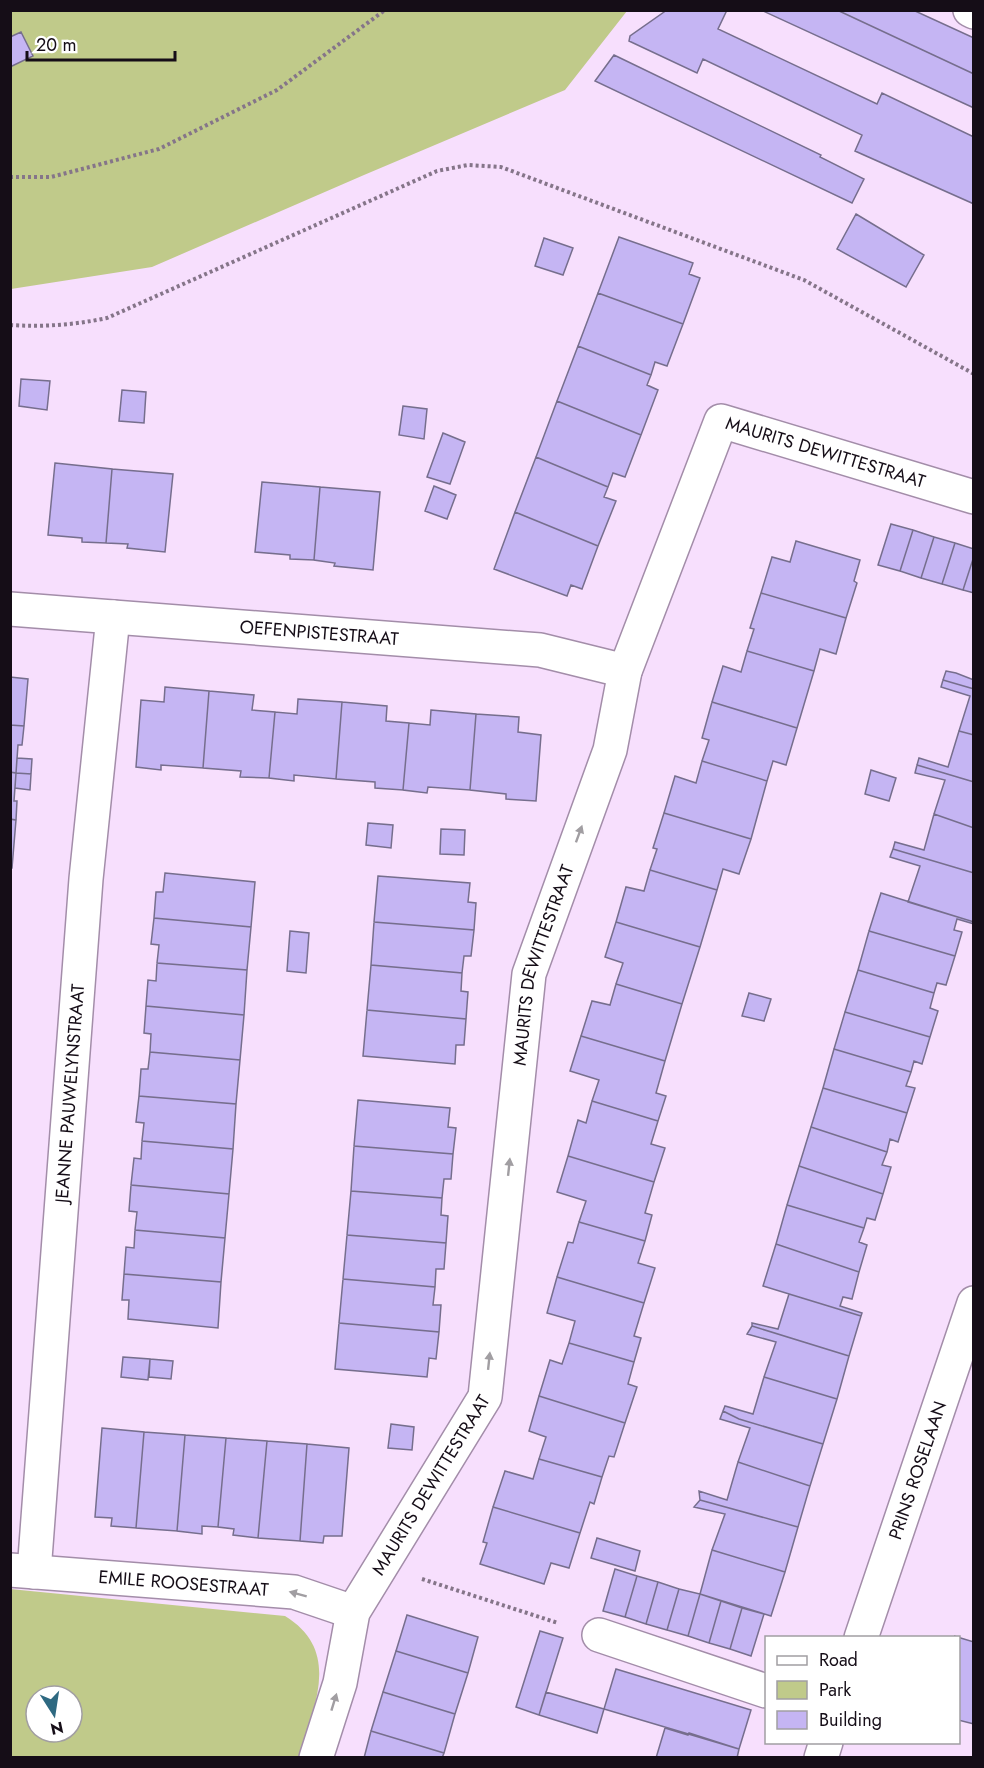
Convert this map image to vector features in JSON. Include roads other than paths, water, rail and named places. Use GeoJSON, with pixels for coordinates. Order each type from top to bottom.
{"type":"FeatureCollection","features":[{"type":"Feature","properties":{"kind":"street","name":"MAURITS DEWITTESTRAAT"},"geometry":{"type":"LineString","coordinates":[[316,1758],[340,1683],[353,1612],[485,1397],[529,974],[610,750],[625,671],[721,421],[974,497]]}},
{"type":"Feature","properties":{"kind":"street","name":"OEFENPISTESTRAAT"},"geometry":{"type":"LineString","coordinates":[[10,609],[540,650],[625,671]]}},
{"type":"Feature","properties":{"kind":"street","name":"JEANNE PAUWELYNSTRAAT"},"geometry":{"type":"LineString","coordinates":[[22,1571],[113,617]]}},
{"type":"Feature","properties":{"kind":"street","name":"PRINS ROSELAAN"},"geometry":{"type":"LineString","coordinates":[[862,1636],[974,1303]]}},
{"type":"Feature","properties":{"kind":"street","name":"EMILE ROOSESTRAAT"},"geometry":{"type":"LineString","coordinates":[[22,1571],[294,1592],[353,1612]]}},
{"type":"Feature","properties":{"kind":"street"},"geometry":{"type":"LineString","coordinates":[[599,1635],[765,1691]]}}]}
